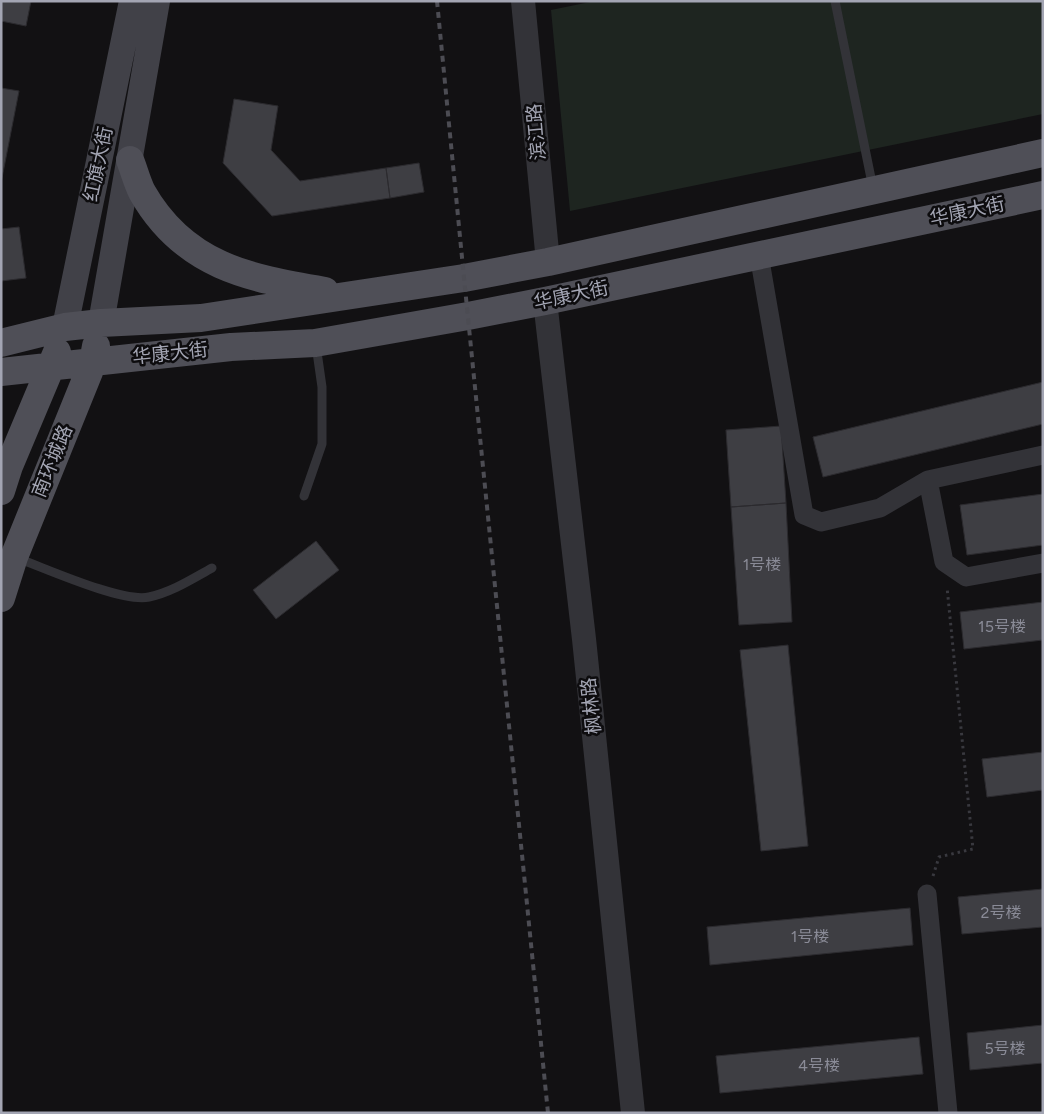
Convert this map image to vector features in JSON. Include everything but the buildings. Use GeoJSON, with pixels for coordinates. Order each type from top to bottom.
{"type":"FeatureCollection","features":[{"type":"Feature","properties":{"kind":"main road","name":"红旗大街"},"geometry":{"type":"LineString","coordinates":[[65,327],[132,1]]}},
{"type":"Feature","properties":{"kind":"main road","name":"红旗大街"},"geometry":{"type":"LineString","coordinates":[[101,323],[157,1]]}},
{"type":"Feature","properties":{"kind":"main road","name":"华康大街"},"geometry":{"type":"LineString","coordinates":[[1,343],[65,327],[101,323],[201,318],[464,278],[548,262],[1043,154]]}},
{"type":"Feature","properties":{"kind":"main road"},"geometry":{"type":"LineString","coordinates":[[130,160],[142,191],[166,226],[199,254],[240,273],[283,284],[348,295]]}},
{"type":"Feature","properties":{"kind":"main road","name":"华康大街"},"geometry":{"type":"LineString","coordinates":[[1,372],[231,347],[315,343],[545,301],[1043,195]]}},
{"type":"Feature","properties":{"kind":"main road","name":"南环城路"},"geometry":{"type":"LineString","coordinates":[[1,598],[14,557],[93,362],[101,323]]}},
{"type":"Feature","properties":{"kind":"main road","name":"南环城路"},"geometry":{"type":"LineString","coordinates":[[1,491],[9,466],[52,367],[65,327]]}},
{"type":"Feature","properties":{"kind":"street","name":"滨江路"},"geometry":{"type":"LineString","coordinates":[[523,1],[548,262]]}},
{"type":"Feature","properties":{"kind":"street"},"geometry":{"type":"LineString","coordinates":[[760,255],[804,515],[821,522],[880,508],[928,480],[1043,455]]}},
{"type":"Feature","properties":{"kind":"street","name":"枫林路"},"geometry":{"type":"LineString","coordinates":[[545,301],[584,639],[633,1113]]}},
{"type":"Feature","properties":{"kind":"street"},"geometry":{"type":"LineString","coordinates":[[928,480],[944,562],[966,577],[1043,563]]}},
{"type":"Feature","properties":{"kind":"street"},"geometry":{"type":"LineString","coordinates":[[927,894],[948,1113]]}},
{"type":"Feature","properties":{"kind":"lane"},"geometry":{"type":"LineString","coordinates":[[834,1],[873,191]]}},
{"type":"Feature","properties":{"kind":"lane"},"geometry":{"type":"LineString","coordinates":[[304,496],[322,444],[322,387],[315,343]]}},
{"type":"Feature","properties":{"kind":"lane"},"geometry":{"type":"LineString","coordinates":[[14,557],[103,590],[131,598],[147,598],[171,591],[212,568]]}},
{"type":"Feature","properties":{"kind":"path"},"geometry":{"type":"LineString","coordinates":[[927,894],[939,857],[973,849],[944,562]]}},
{"type":"Feature","properties":{"kind":"shaded area"},"geometry":{"type":"Polygon","coordinates":[[[595,1],[1043,1],[1043,114],[570,211],[551,10],[595,1]]]}},
{"type":"Feature","properties":{"kind":"railway"},"geometry":{"type":"LineString","coordinates":[[437,1],[548,1113]]}}]}
